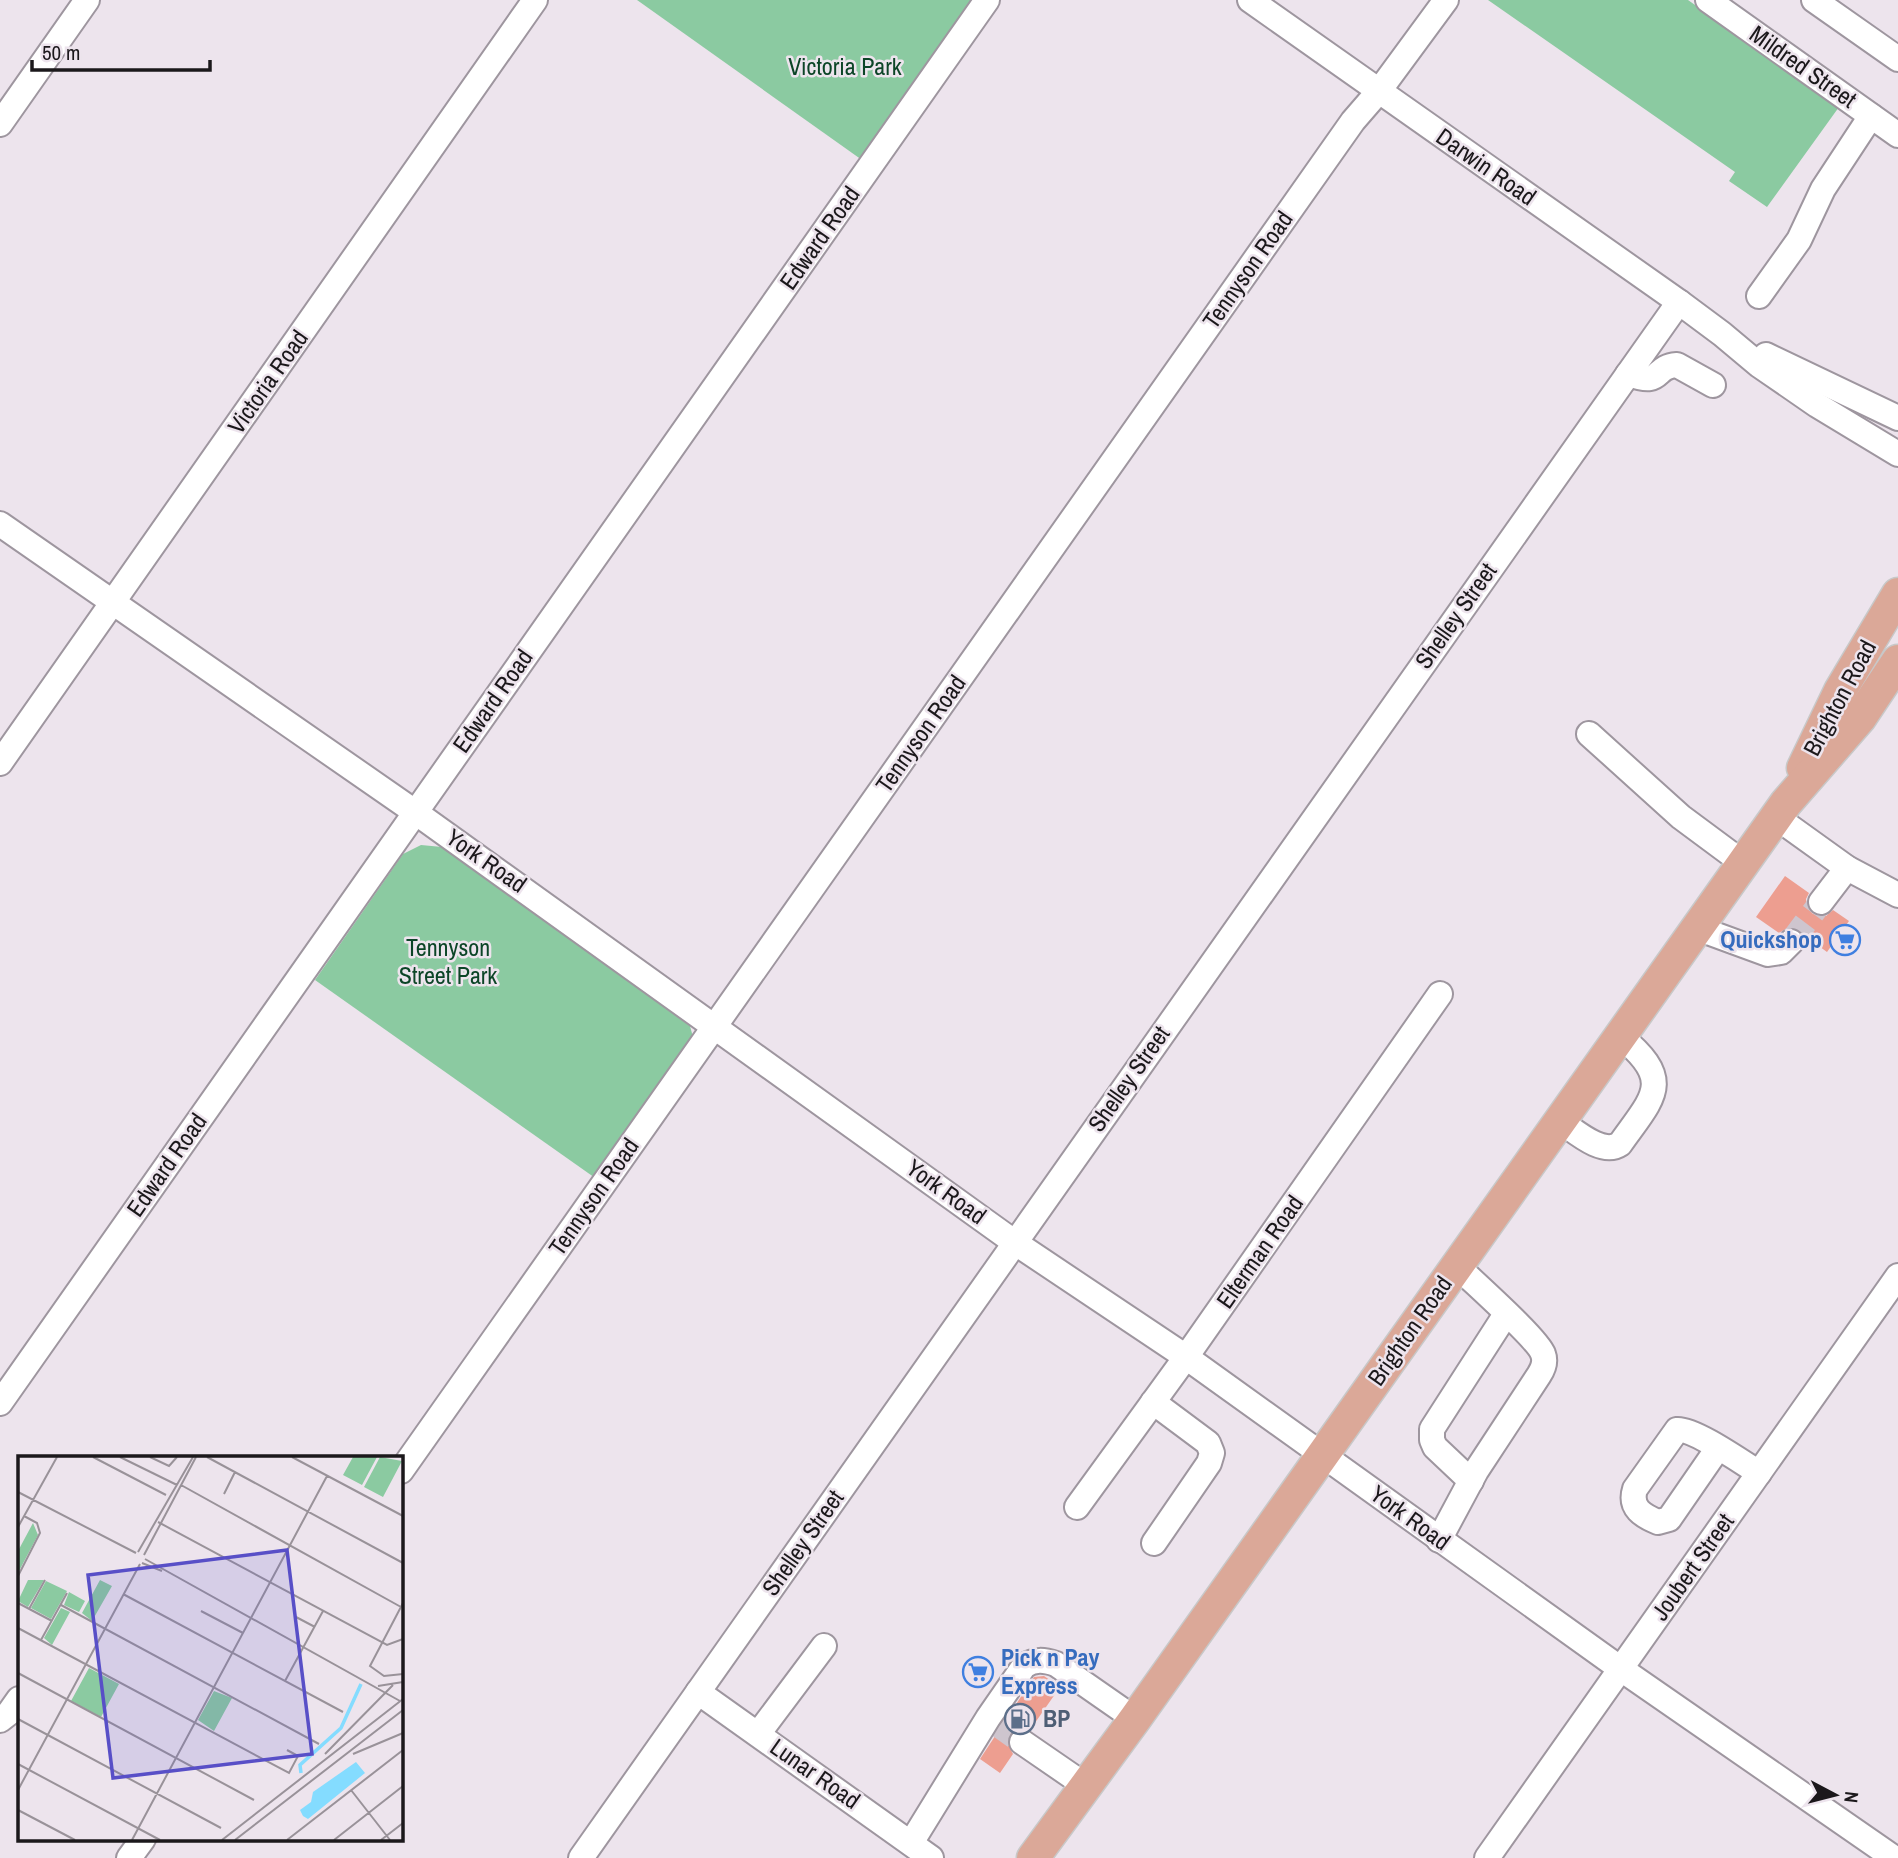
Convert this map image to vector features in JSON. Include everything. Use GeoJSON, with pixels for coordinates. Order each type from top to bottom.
{"type":"FeatureCollection","features":[{"type":"Feature","properties":{"kind":"main road","name":"Brighton Road"},"geometry":{"type":"LineString","coordinates":[[1781,810],[1840,691],[1898,594]]}},
{"type":"Feature","properties":{"kind":"main road","name":"Brighton Road"},"geometry":{"type":"LineString","coordinates":[[1033,1858],[1135,1719],[1781,810],[1860,718],[1898,661]]}},
{"type":"Feature","properties":{"kind":"street"},"geometry":{"type":"LineString","coordinates":[[0,124],[88,0]]}},
{"type":"Feature","properties":{"kind":"street","name":"Victoria Road"},"geometry":{"type":"LineString","coordinates":[[0,763],[535,0]]}},
{"type":"Feature","properties":{"kind":"street","name":"Edward Road"},"geometry":{"type":"LineString","coordinates":[[0,1403],[988,0]]}},
{"type":"Feature","properties":{"kind":"street","name":"Darwin Road"},"geometry":{"type":"LineString","coordinates":[[1250,0],[1679,302],[1759,365],[1817,405],[1898,454]]}},
{"type":"Feature","properties":{"kind":"street","name":"Tennyson Road"},"geometry":{"type":"LineString","coordinates":[[402,1470],[1360,112],[1379,91],[1447,0]]}},
{"type":"Feature","properties":{"kind":"street","name":"Mildred Street"},"geometry":{"type":"LineString","coordinates":[[1708,0],[1898,135]]}},
{"type":"Feature","properties":{"kind":"street"},"geometry":{"type":"LineString","coordinates":[[1814,0],[1898,59]]}},
{"type":"Feature","properties":{"kind":"street"},"geometry":{"type":"LineString","coordinates":[[1759,296],[1799,240],[1823,189],[1871,116]]}},
{"type":"Feature","properties":{"kind":"street","name":"Shelley Street"},"geometry":{"type":"LineString","coordinates":[[581,1858],[1679,302]]}},
{"type":"Feature","properties":{"kind":"street","name":"Darwin Road"},"geometry":{"type":"LineString","coordinates":[[1722,334],[1898,418]]}},
{"type":"Feature","properties":{"kind":"street"},"geometry":{"type":"LineString","coordinates":[[1628,374],[1651,379],[1667,367],[1677,365],[1713,385]]}},
{"type":"Feature","properties":{"kind":"street","name":"York Road"},"geometry":{"type":"LineString","coordinates":[[0,524],[415,811],[1014,1242],[1185,1357],[1620,1669],[1894,1858]]}},
{"type":"Feature","properties":{"kind":"street"},"geometry":{"type":"LineString","coordinates":[[1589,734],[1681,817],[1743,863]]}},
{"type":"Feature","properties":{"kind":"street"},"geometry":{"type":"LineString","coordinates":[[1781,810],[1847,868],[1898,895]]}},
{"type":"Feature","properties":{"kind":"street"},"geometry":{"type":"LineString","coordinates":[[1821,902],[1847,868]]}},
{"type":"Feature","properties":{"kind":"street"},"geometry":{"type":"LineString","coordinates":[[1697,928],[1768,954],[1782,952],[1791,942]]}},
{"type":"Feature","properties":{"kind":"street","name":"Elterman Road"},"geometry":{"type":"LineString","coordinates":[[1077,1507],[1440,994]]}},
{"type":"Feature","properties":{"kind":"street"},"geometry":{"type":"LineString","coordinates":[[1560,1121],[1602,1147],[1612,1149],[1620,1144],[1653,1097],[1655,1084],[1652,1072],[1639,1051],[1620,1036]]}},
{"type":"Feature","properties":{"kind":"street"},"geometry":{"type":"LineString","coordinates":[[1439,1540],[1471,1480],[1544,1363],[1544,1355],[1533,1339],[1457,1266]]}},
{"type":"Feature","properties":{"kind":"street","name":"Joubert Street"},"geometry":{"type":"LineString","coordinates":[[1487,1858],[1898,1276]]}},
{"type":"Feature","properties":{"kind":"street"},"geometry":{"type":"LineString","coordinates":[[1471,1480],[1435,1447],[1432,1429],[1507,1314]]}},
{"type":"Feature","properties":{"kind":"street"},"geometry":{"type":"LineString","coordinates":[[1153,1402],[1208,1443],[1212,1453],[1209,1463],[1154,1544]]}},
{"type":"Feature","properties":{"kind":"street"},"geometry":{"type":"LineString","coordinates":[[1718,1448],[1759,1473]]}},
{"type":"Feature","properties":{"kind":"street"},"geometry":{"type":"LineString","coordinates":[[758,1734],[824,1646]]}},
{"type":"Feature","properties":{"kind":"street"},"geometry":{"type":"LineString","coordinates":[[911,1843],[992,1721],[1024,1666],[1030,1662],[1043,1660],[1056,1664],[1135,1719]]}},
{"type":"Feature","properties":{"kind":"street","name":"Lunar Road"},"geometry":{"type":"LineString","coordinates":[[698,1692],[931,1858]]}},
{"type":"Feature","properties":{"kind":"street"},"geometry":{"type":"LineString","coordinates":[[0,1720],[18,1700]]}},
{"type":"Feature","properties":{"kind":"street"},"geometry":{"type":"LineString","coordinates":[[1022,1742],[1086,1786]]}},
{"type":"Feature","properties":{"kind":"street"},"geometry":{"type":"LineString","coordinates":[[129,1858],[142,1840]]}},
{"type":"Feature","properties":{"kind":"green space","name":"Victoria Park"},"geometry":{"type":"Polygon","coordinates":[[[637,0],[974,0],[862,160],[637,0]]]}},
{"type":"Feature","properties":{"kind":"green space"},"geometry":{"type":"Polygon","coordinates":[[[1488,0],[1688,0],[1839,107],[1767,207],[1729,181],[1735,172],[1488,0]]]}},
{"type":"Feature","properties":{"kind":"green space","name":"Tennyson Street Park"},"geometry":{"type":"Polygon","coordinates":[[[421,845],[442,847],[457,856],[690,1026],[694,1041],[598,1180],[315,980],[403,854],[421,845]]]}},
{"type":"Feature","properties":{"kind":"building"},"geometry":{"type":"Polygon","coordinates":[[[1785,876],[1809,893],[1806,899],[1807,907],[1813,914],[1826,916],[1833,910],[1849,921],[1827,952],[1809,939],[1805,945],[1802,932],[1795,928],[1787,928],[1779,933],[1756,917],[1785,876]]]}},
{"type":"Feature","properties":{"kind":"building"},"geometry":{"type":"Polygon","coordinates":[[[1044,1676],[1060,1687],[1030,1730],[1022,1727],[1010,1733],[1007,1742],[1013,1754],[1000,1773],[980,1759],[1034,1677],[1044,1676]]]}},
{"type":"Feature","properties":{"kind":"tunnel"},"geometry":{"type":"LineString","coordinates":[[1791,942],[1821,902]]}},
{"type":"Feature","properties":{"kind":"tunnel"},"geometry":{"type":"LineString","coordinates":[[995,1723],[1022,1742]]}},
{"type":"Feature","properties":{"kind":"place","name":"Quickshop"},"geometry":{"type":"Point","coordinates":[1845,940]}},
{"type":"Feature","properties":{"kind":"place","name":"Pick n Pay Express"},"geometry":{"type":"Point","coordinates":[978,1672]}},
{"type":"Feature","properties":{"kind":"place","name":"BP"},"geometry":{"type":"Point","coordinates":[1020,1719]}}]}
